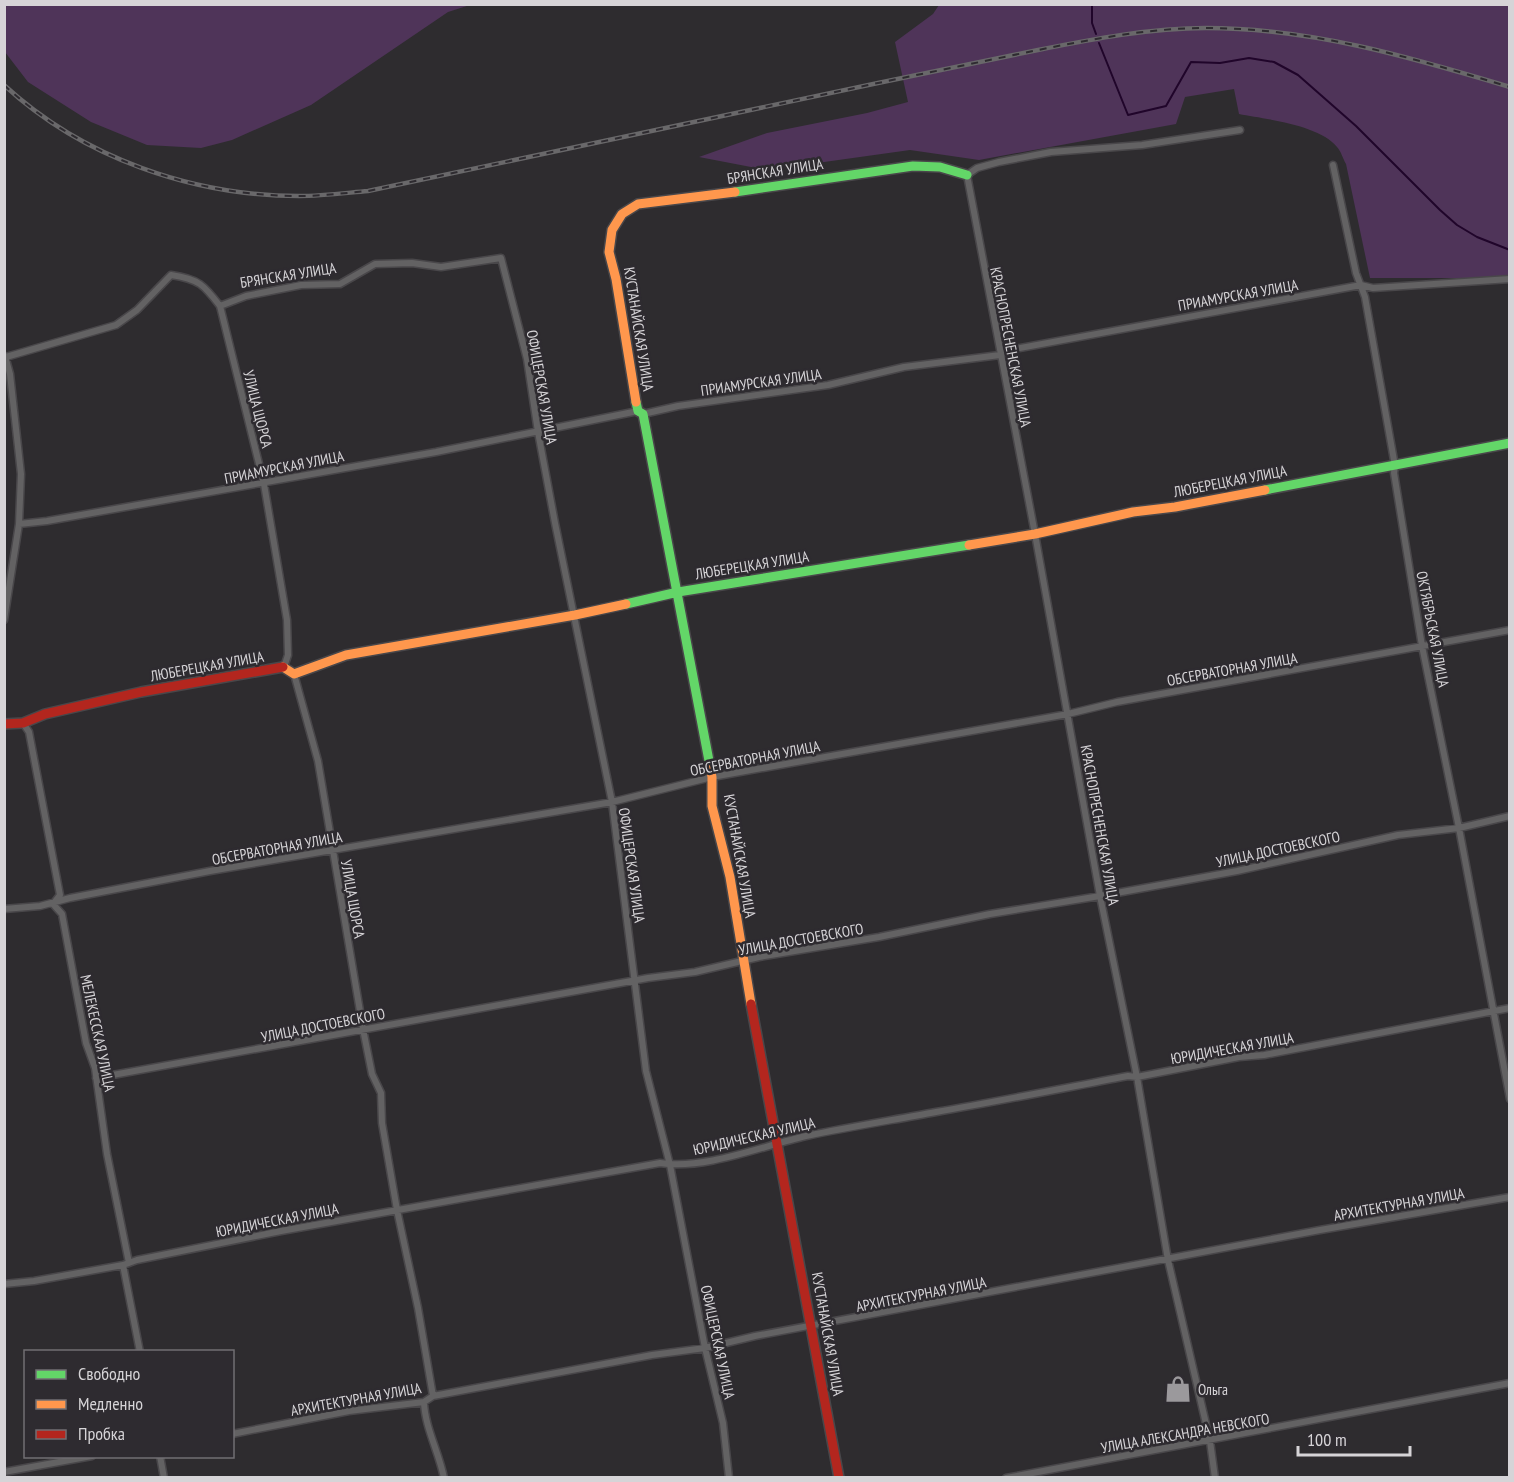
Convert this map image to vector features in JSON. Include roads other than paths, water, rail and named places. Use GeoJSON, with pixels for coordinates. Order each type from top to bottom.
{"type":"FeatureCollection","features":[{"type":"Feature","properties":{"kind":"street"},"geometry":{"type":"LineString","coordinates":[[967,175],[977,168],[1051,152],[1142,145],[1240,130]]}},
{"type":"Feature","properties":{"kind":"street","name":"ОКТЯБРЬСКАЯ УЛИЦА"},"geometry":{"type":"LineString","coordinates":[[1333,165],[1365,297],[1395,466],[1394,473],[1422,646],[1459,828],[1509,1099]]}},
{"type":"Feature","properties":{"kind":"street","name":"БРЯНСКАЯ УЛИЦА"},"geometry":{"type":"LineString","coordinates":[[609,244],[612,229],[622,214],[638,204],[913,166],[940,167],[967,175]]}},
{"type":"Feature","properties":{"kind":"street","name":"КРАСНОПРЕСНЕНСКАЯ УЛИЦА"},"geometry":{"type":"LineString","coordinates":[[967,175],[1100,896],[1137,1077],[1168,1260],[1210,1441],[1215,1478]]}},
{"type":"Feature","properties":{"kind":"street","name":"КУСТАНАЙСКАЯ УЛИЦА"},"geometry":{"type":"LineString","coordinates":[[609,244],[631,379],[678,592],[712,777],[712,806],[730,878],[776,1144],[839,1478]]}},
{"type":"Feature","properties":{"kind":"street","name":"БРЯНСКАЯ УЛИЦА"},"geometry":{"type":"LineString","coordinates":[[220,306],[246,296],[301,285],[340,284],[375,264],[412,263],[441,267],[501,258]]}},
{"type":"Feature","properties":{"kind":"street","name":"ОФИЦЕРСКАЯ УЛИЦА"},"geometry":{"type":"LineString","coordinates":[[501,258],[527,359],[538,432],[612,802],[646,1071],[670,1165],[705,1348],[723,1423],[729,1478]]}},
{"type":"Feature","properties":{"kind":"street"},"geometry":{"type":"LineString","coordinates":[[4,620],[19,524],[21,474],[10,374],[5,356],[116,325],[137,310],[171,275],[190,278],[203,284],[220,306]]}},
{"type":"Feature","properties":{"kind":"street","name":"ПРИАМУРСКАЯ УЛИЦА"},"geometry":{"type":"LineString","coordinates":[[19,524],[264,484],[640,412],[828,385],[904,367],[1000,355],[1010,350],[1361,285],[1372,288],[1509,279]]}},
{"type":"Feature","properties":{"kind":"street","name":"УЛИЦА ЩОРСА"},"geometry":{"type":"LineString","coordinates":[[220,306],[264,484],[287,620],[288,655],[284,667]]}},
{"type":"Feature","properties":{"kind":"street","name":"ЛЮБЕРЕЦКАЯ УЛИЦА"},"geometry":{"type":"LineString","coordinates":[[294,674],[346,655],[575,615],[678,592],[1035,534],[1133,512],[1175,507],[1509,443]]}},
{"type":"Feature","properties":{"kind":"street","name":"ОБСЕРВАТОРНАЯ УЛИЦА"},"geometry":{"type":"LineString","coordinates":[[4,909],[53,904],[70,898],[210,871],[612,802],[712,777],[1068,714],[1117,702],[1509,630]]}},
{"type":"Feature","properties":{"kind":"street"},"geometry":{"type":"LineString","coordinates":[[284,667],[294,674]]}},
{"type":"Feature","properties":{"kind":"street","name":"ЛЮБЕРЕЦКАЯ УЛИЦА"},"geometry":{"type":"LineString","coordinates":[[4,724],[23,723],[45,714],[141,692],[284,667]]}},
{"type":"Feature","properties":{"kind":"street","name":"УЛИЦА ЩОРСА"},"geometry":{"type":"LineString","coordinates":[[294,674],[318,761],[363,1029],[372,1074],[381,1093],[382,1123],[433,1396]]}},
{"type":"Feature","properties":{"kind":"street"},"geometry":{"type":"LineString","coordinates":[[23,723],[29,732],[57,869],[60,896],[53,904]]}},
{"type":"Feature","properties":{"kind":"street","name":"УЛИЦА ДОСТОЕВСКОГО"},"geometry":{"type":"LineString","coordinates":[[96,1078],[635,980],[695,972],[759,957],[1237,871],[1398,835],[1459,828],[1509,816]]}},
{"type":"Feature","properties":{"kind":"street","name":"МЕЛЕКЕССКАЯ УЛИЦА"},"geometry":{"type":"LineString","coordinates":[[53,904],[62,914],[86,1043],[95,1068],[140,1350]]}},
{"type":"Feature","properties":{"kind":"street","name":"ЮРИДИЧЕСКАЯ УЛИЦА"},"geometry":{"type":"LineString","coordinates":[[4,1284],[34,1281],[269,1233],[660,1163],[687,1164],[742,1154],[776,1144],[885,1120],[935,1113],[1128,1076],[1137,1077],[1509,1008]]}},
{"type":"Feature","properties":{"kind":"street","name":"АРХИТЕКТУРНАЯ УЛИЦА"},"geometry":{"type":"LineString","coordinates":[[234,1434],[349,1411],[424,1402],[433,1396],[652,1355],[705,1348],[755,1336],[1320,1230],[1509,1197]]}},
{"type":"Feature","properties":{"kind":"street","name":"УЛИЦА АЛЕКСАНДРА НЕВСКОГО"},"geometry":{"type":"LineString","coordinates":[[1005,1478],[1509,1383]]}},
{"type":"Feature","properties":{"kind":"street"},"geometry":{"type":"LineString","coordinates":[[424,1402],[425,1416],[442,1464],[444,1478]]}},
{"type":"Feature","properties":{"kind":"street"},"geometry":{"type":"LineString","coordinates":[[4,1472],[81,1458]]}},
{"type":"Feature","properties":{"kind":"street"},"geometry":{"type":"LineString","coordinates":[[160,1458],[164,1478]]}},
{"type":"Feature","properties":{"kind":"waterway"},"geometry":{"type":"LineString","coordinates":[[1092,4],[1092,23],[1096,34]]}},
{"type":"Feature","properties":{"kind":"waterway"},"geometry":{"type":"LineString","coordinates":[[1099,43],[1128,115],[1166,106],[1191,62],[1220,63],[1249,58],[1274,62],[1298,75],[1356,126],[1457,225],[1477,237],[1510,250]]}},
{"type":"Feature","properties":{"kind":"railway"},"geometry":{"type":"LineString","coordinates":[[4,85],[35,111],[69,133],[141,168],[219,189],[299,196],[368,191],[1038,50],[1101,38],[1164,30],[1245,29],[1322,39],[1398,55],[1510,87]]}},
{"type":"Feature","properties":{"kind":"place","name":"Ольга"},"geometry":{"type":"Point","coordinates":[1178,1389]}}]}
